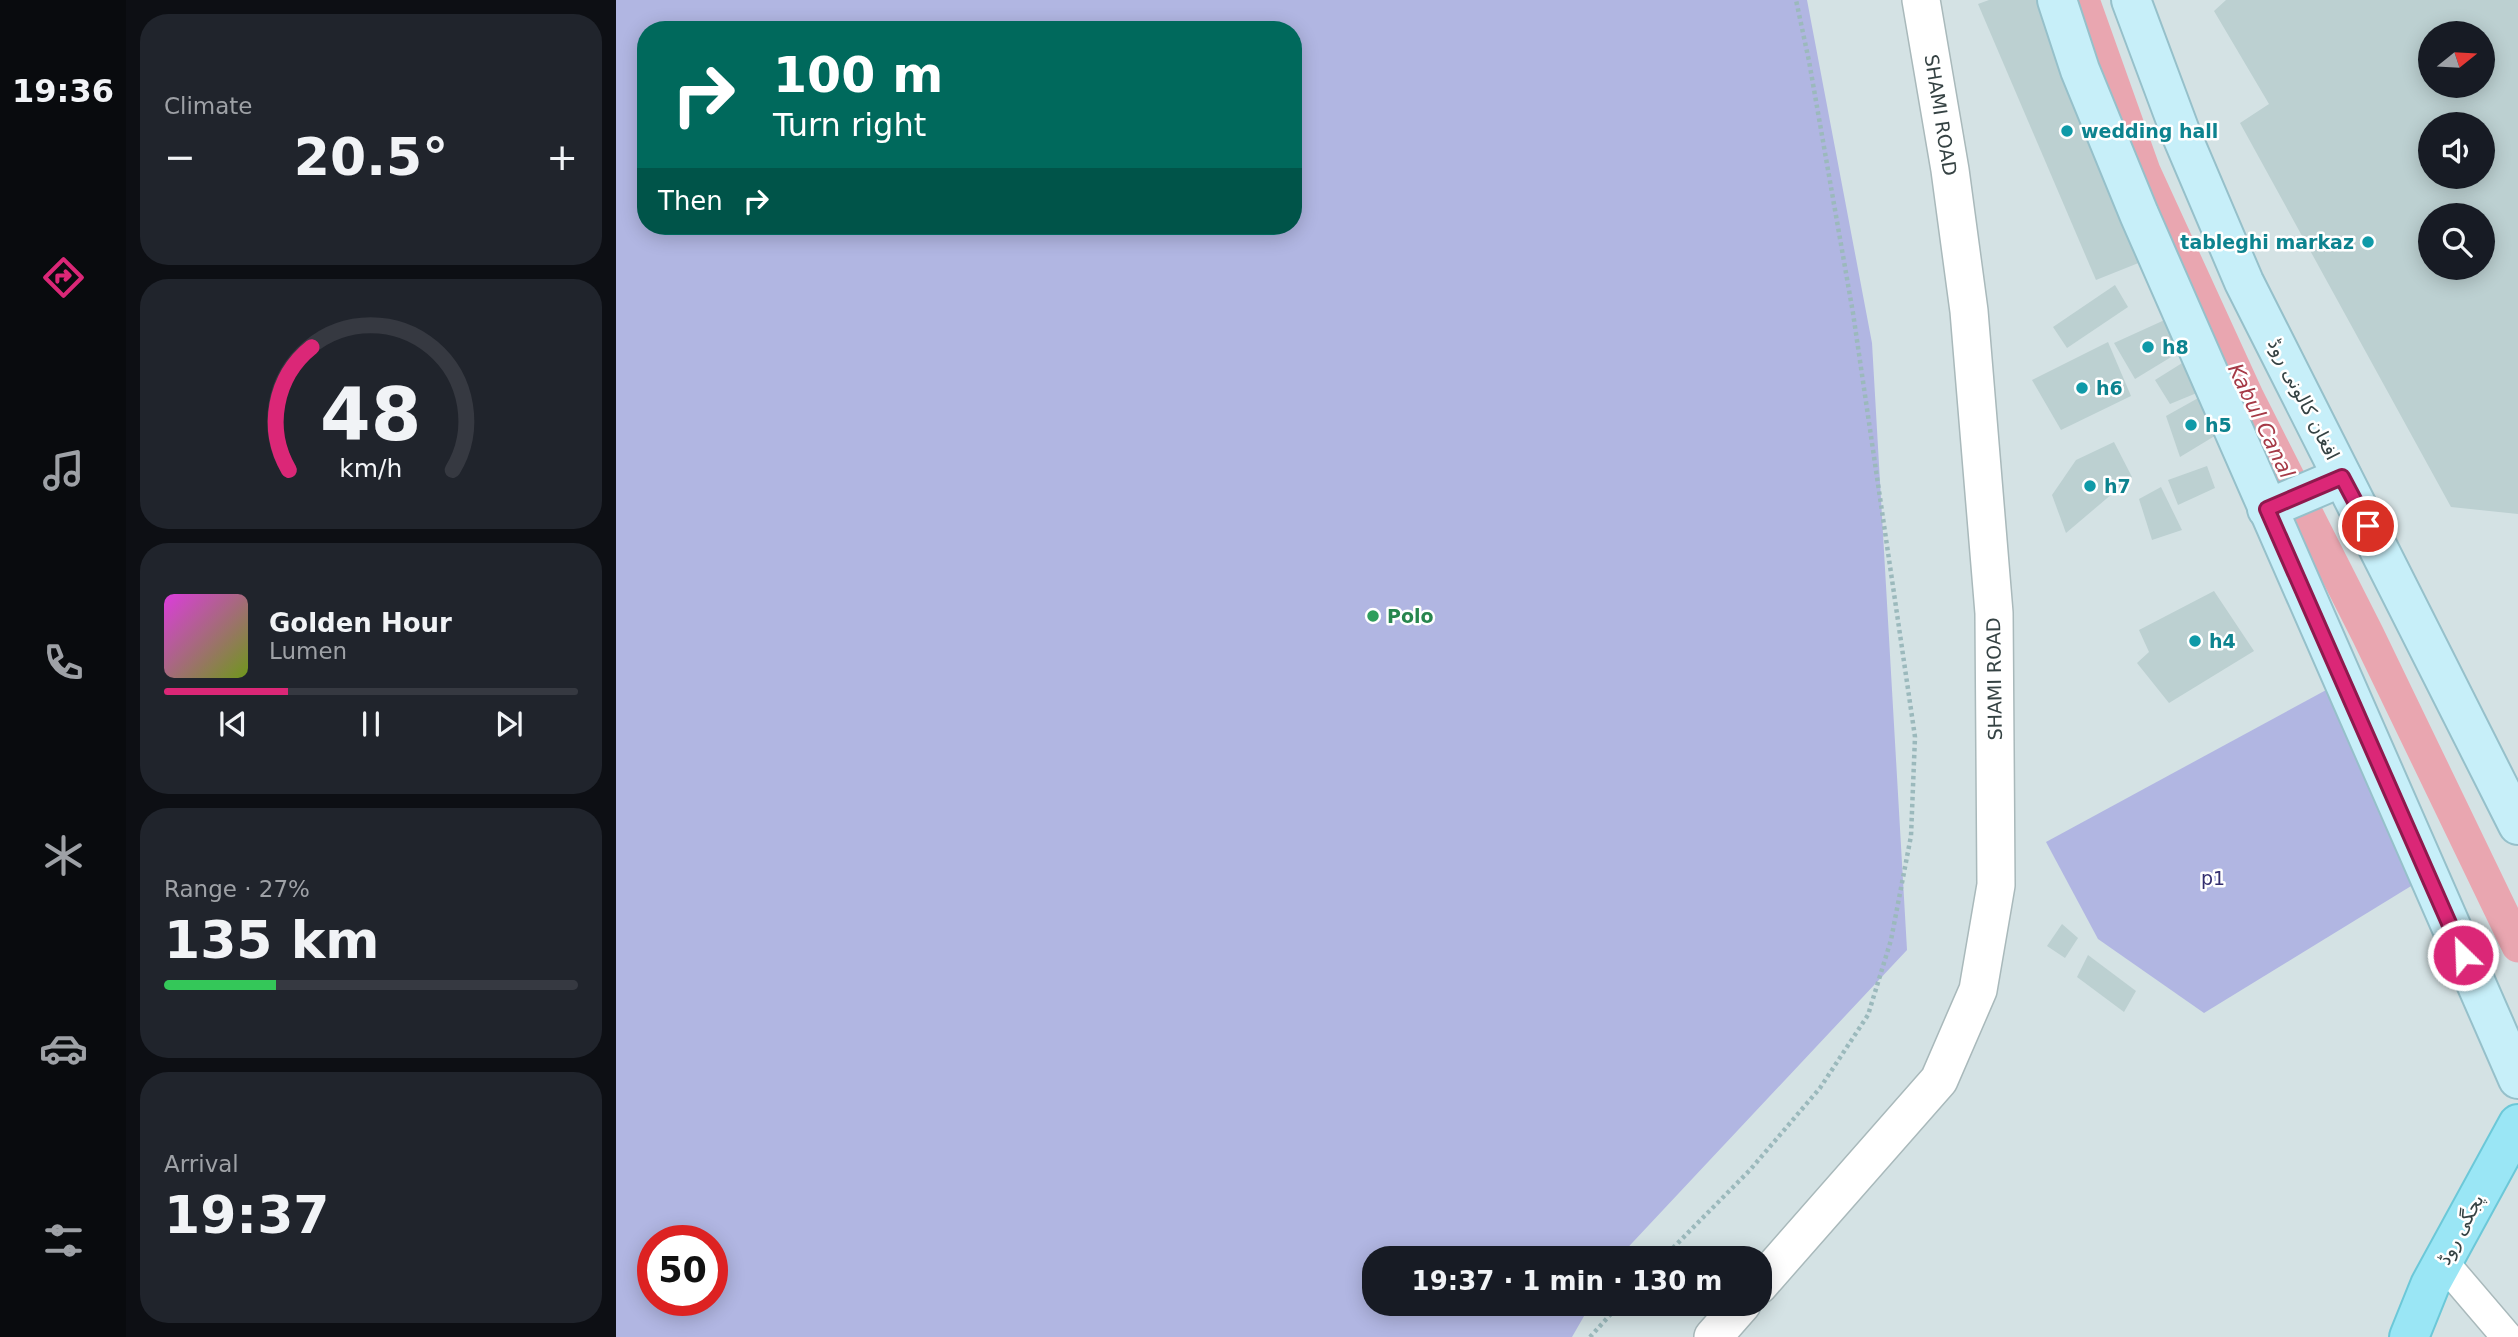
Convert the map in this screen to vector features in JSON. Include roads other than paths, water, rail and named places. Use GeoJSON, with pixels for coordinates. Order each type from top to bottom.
{"type":"FeatureCollection","features":[{"type":"Feature","properties":{"kind":"main road"},"geometry":{"type":"LineString","coordinates":[[2057,0],[2080,70],[2139,214],[2278,504],[2518,1079]]}},
{"type":"Feature","properties":{"kind":"main road","name":"افغان کالونی روڈ"},"geometry":{"type":"LineString","coordinates":[[2131,0],[2182,134],[2244,282],[2335,480],[2518,825]]}},
{"type":"Feature","properties":{"kind":"main road"},"geometry":{"type":"LineString","coordinates":[[2278,504],[2335,480]]}},
{"type":"Feature","properties":{"kind":"main road","name":"پجگی روڈ"},"geometry":{"type":"LineString","coordinates":[[2409,1337],[2443,1262],[2518,1124]]}},
{"type":"Feature","properties":{"kind":"street","name":"SHAMI ROAD"},"geometry":{"type":"LineString","coordinates":[[1772,1269],[1939,1080],[1978,990],[1996,884],[1994,613],[1970,325],[1950,170],[1922,0]]}},
{"type":"Feature","properties":{"kind":"street"},"geometry":{"type":"LineString","coordinates":[[2443,1262],[2507,1337]]}},
{"type":"Feature","properties":{"kind":"street"},"geometry":{"type":"LineString","coordinates":[[1713,1337],[1731,1316]]}},
{"type":"Feature","properties":{"kind":"waterway","name":"Kabul Canal"},"geometry":{"type":"LineString","coordinates":[[2083,0],[2144,171],[2248,398],[2368,635],[2518,946]]}},
{"type":"Feature","properties":{"kind":"place","name":"wedding hall"},"geometry":{"type":"Point","coordinates":[2067,131]}},
{"type":"Feature","properties":{"kind":"place","name":"tableghi markaz"},"geometry":{"type":"Point","coordinates":[2368,242]}},
{"type":"Feature","properties":{"kind":"place","name":"h8"},"geometry":{"type":"Point","coordinates":[2148,347]}},
{"type":"Feature","properties":{"kind":"place","name":"h6"},"geometry":{"type":"Point","coordinates":[2082,388]}},
{"type":"Feature","properties":{"kind":"place","name":"h5"},"geometry":{"type":"Point","coordinates":[2191,425]}},
{"type":"Feature","properties":{"kind":"place","name":"h7"},"geometry":{"type":"Point","coordinates":[2090,486]}},
{"type":"Feature","properties":{"kind":"place","name":"Polo"},"geometry":{"type":"Point","coordinates":[1373,616]}},
{"type":"Feature","properties":{"kind":"place","name":"h4"},"geometry":{"type":"Point","coordinates":[2195,641]}},
{"type":"Feature","properties":{"kind":"park label","name":"p1"},"geometry":{"type":"Point","coordinates":[2213,878]}}]}
